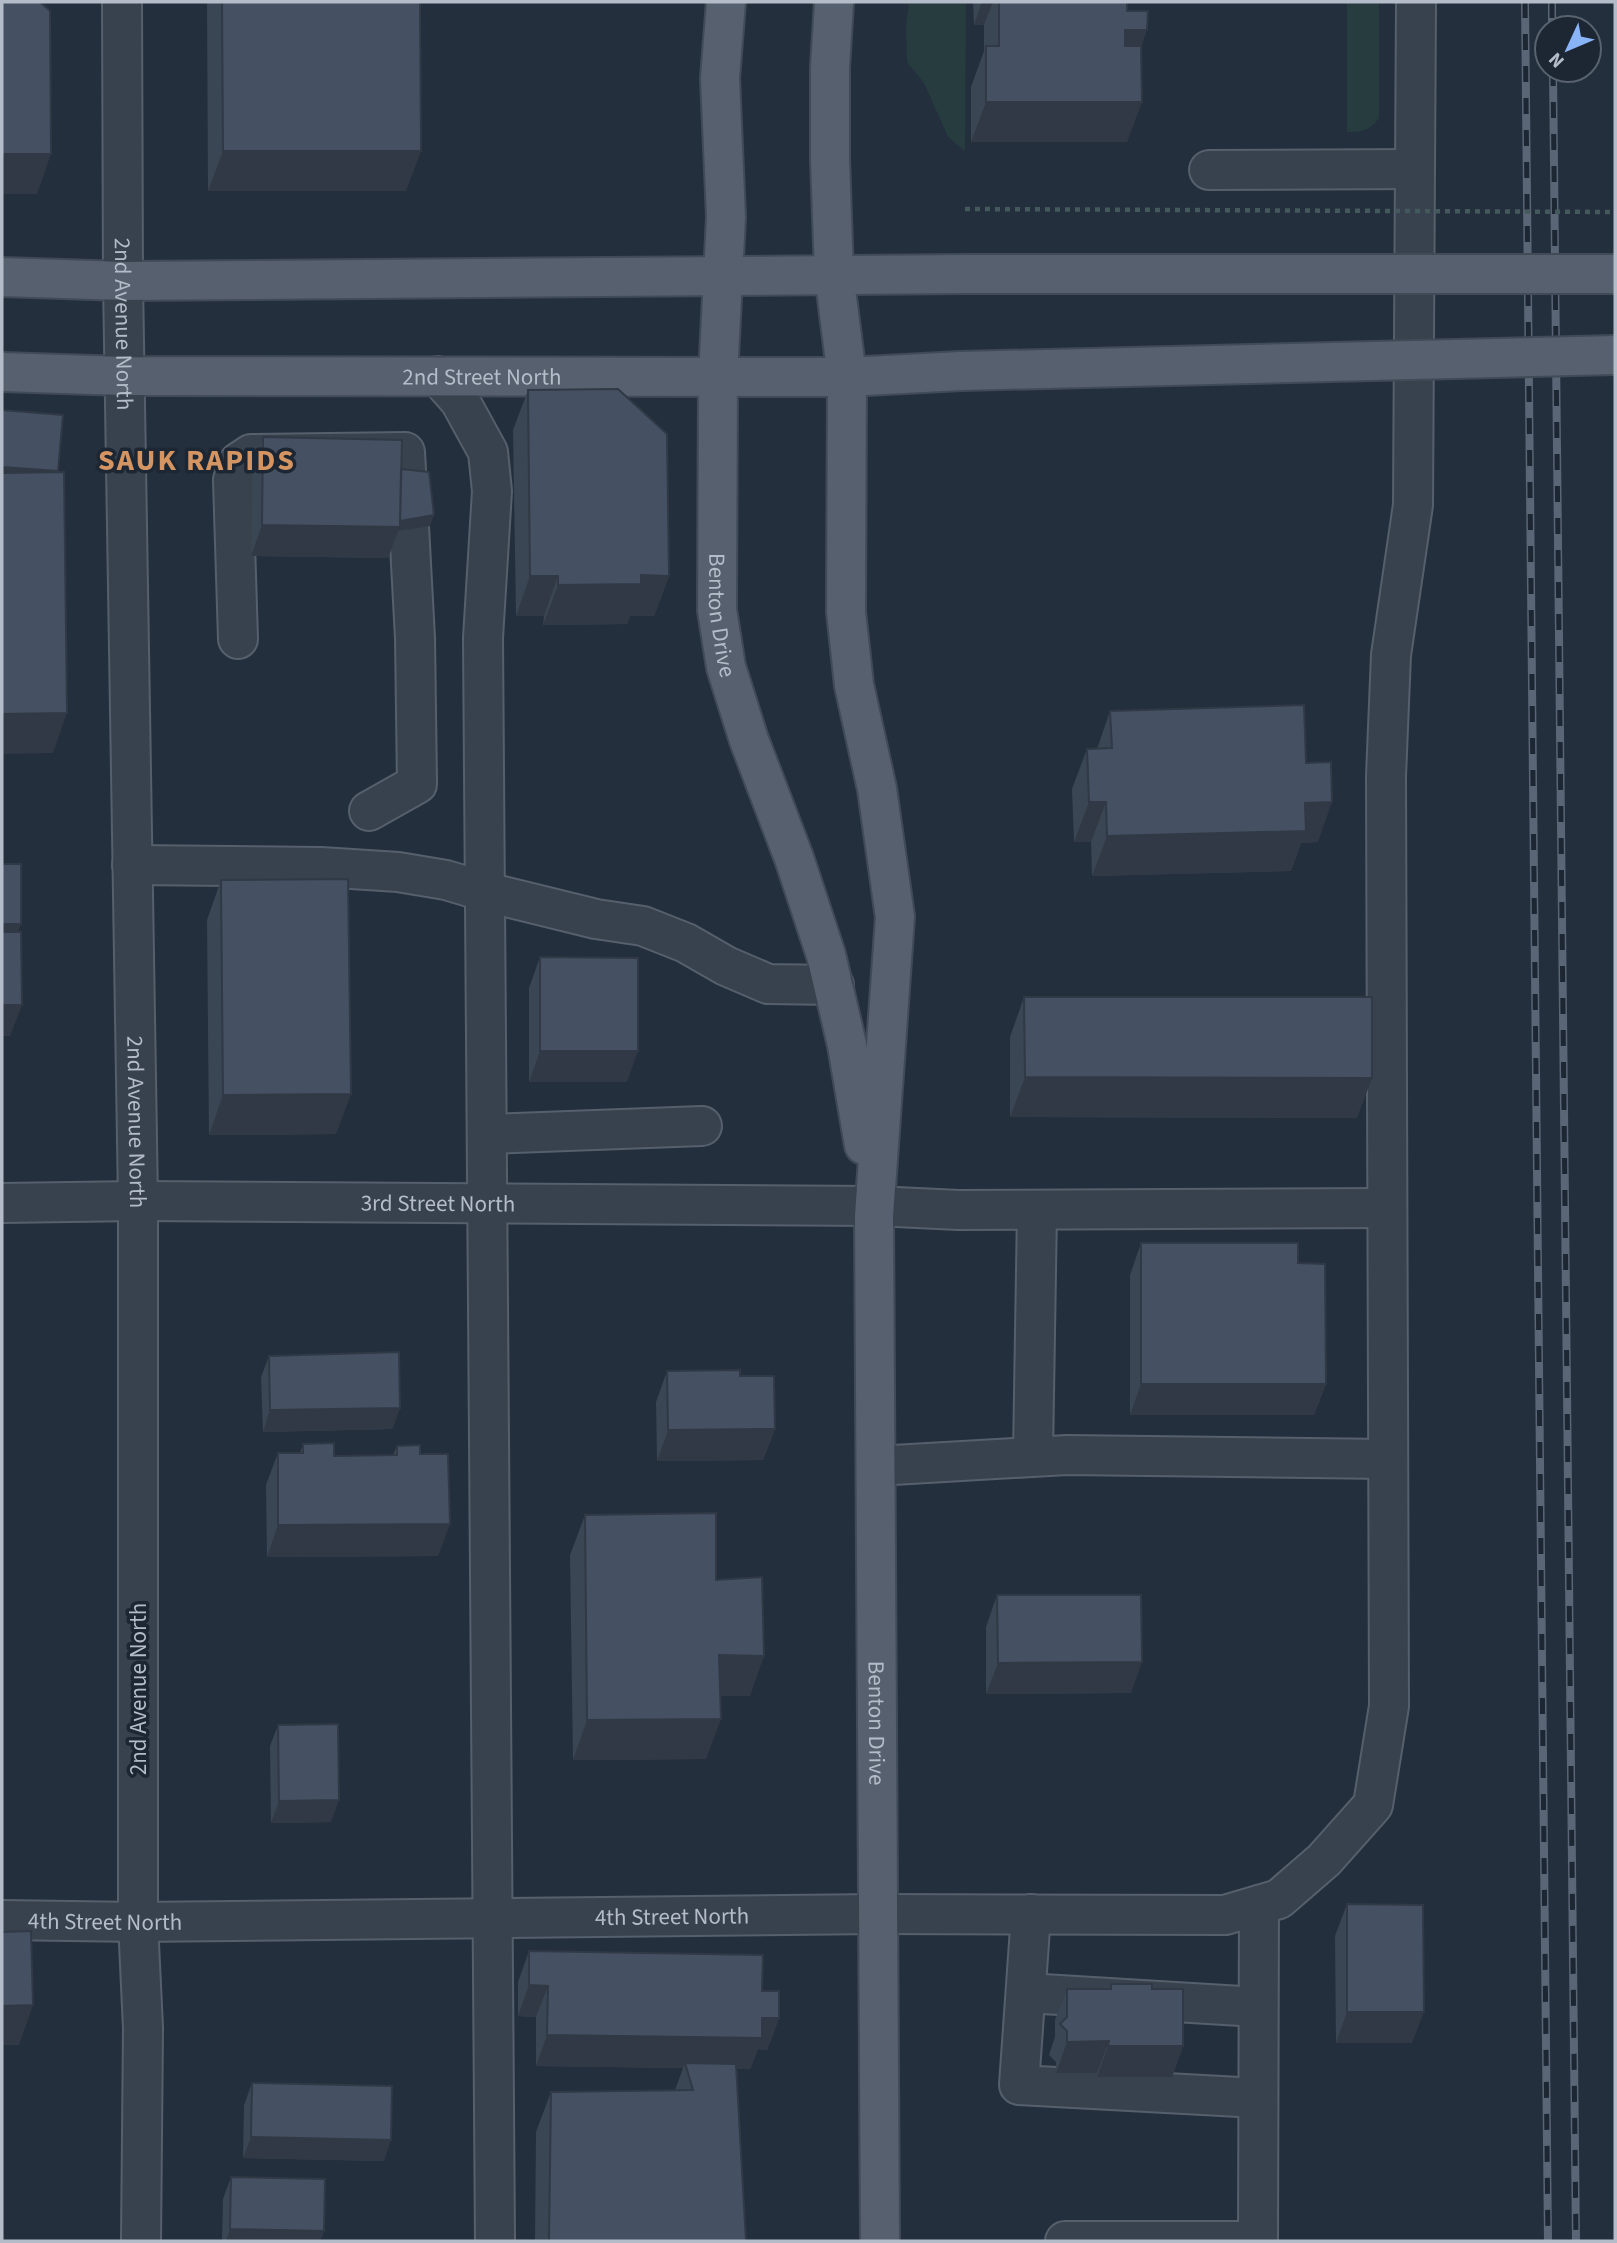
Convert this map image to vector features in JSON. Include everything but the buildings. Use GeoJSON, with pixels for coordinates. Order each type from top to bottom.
{"type":"FeatureCollection","features":[{"type":"Feature","properties":{"kind":"main road","name":"Benton Drive"},"geometry":{"type":"LineString","coordinates":[[726,2],[720,78],[726,217],[718,377],[717,610],[726,667],[749,740],[794,858],[834,985],[875,1206]]}},
{"type":"Feature","properties":{"kind":"main road","name":"Benton Drive"},"geometry":{"type":"LineString","coordinates":[[834,2],[830,67],[830,159],[834,274],[847,377],[846,612],[854,685],[877,789],[895,917],[875,1206],[880,2241]]}},
{"type":"Feature","properties":{"kind":"main road"},"geometry":{"type":"LineString","coordinates":[[2,277],[123,281],[834,274],[1615,274]]}},
{"type":"Feature","properties":{"kind":"main road","name":"2nd Street North"},"geometry":{"type":"LineString","coordinates":[[2,372],[124,376],[847,377],[961,371],[1615,355]]}},
{"type":"Feature","properties":{"kind":"street","name":"2nd Avenue North"},"geometry":{"type":"LineString","coordinates":[[122,2],[124,376],[138,1201],[138,1922],[144,2028],[141,2241]]}},
{"type":"Feature","properties":{"kind":"street","name":"4th Street North"},"geometry":{"type":"LineString","coordinates":[[2,1920],[138,1922],[878,1914],[1225,1915],[1279,1899],[1324,1860],[1373,1805],[1389,1706],[1386,776],[1391,654],[1413,505],[1416,2]]}},
{"type":"Feature","properties":{"kind":"street"},"geometry":{"type":"LineString","coordinates":[[1209,170],[1415,169]]}},
{"type":"Feature","properties":{"kind":"street"},"geometry":{"type":"LineString","coordinates":[[438,376],[460,401],[488,452],[492,491],[483,638],[495,2241]]}},
{"type":"Feature","properties":{"kind":"street"},"geometry":{"type":"LineString","coordinates":[[238,639],[233,480],[239,462],[251,454],[405,452],[415,638],[417,785],[369,811]]}},
{"type":"Feature","properties":{"kind":"street"},"geometry":{"type":"LineString","coordinates":[[132,865],[321,867],[398,872],[446,880],[596,919],[643,926],[687,943],[726,966],[768,984],[834,985]]}},
{"type":"Feature","properties":{"kind":"street"},"geometry":{"type":"LineString","coordinates":[[488,1134],[702,1126]]}},
{"type":"Feature","properties":{"kind":"street","name":"3rd Street North"},"geometry":{"type":"LineString","coordinates":[[2,1203],[138,1201],[875,1206],[959,1210],[1387,1208]]}},
{"type":"Feature","properties":{"kind":"street"},"geometry":{"type":"LineString","coordinates":[[1033,1456],[1037,1210]]}},
{"type":"Feature","properties":{"kind":"street"},"geometry":{"type":"LineString","coordinates":[[876,1466],[957,1463],[1033,1456],[1388,1459]]}},
{"type":"Feature","properties":{"kind":"street"},"geometry":{"type":"LineString","coordinates":[[1065,2241],[1258,2241],[1259,1905]]}},
{"type":"Feature","properties":{"kind":"street"},"geometry":{"type":"LineString","coordinates":[[1031,1914],[1019,2085],[1258,2098]]}},
{"type":"Feature","properties":{"kind":"street"},"geometry":{"type":"LineString","coordinates":[[1026,1993],[1258,2007]]}},
{"type":"Feature","properties":{"kind":"path"},"geometry":{"type":"LineString","coordinates":[[965,209],[1615,212]]}},
{"type":"Feature","properties":{"kind":"green space"},"geometry":{"type":"Polygon","coordinates":[[[909,2],[966,2],[965,151],[948,137],[924,83],[907,62],[906,26],[909,2]]]}},
{"type":"Feature","properties":{"kind":"green space"},"geometry":{"type":"Polygon","coordinates":[[[1347,2],[1379,2],[1379,118],[1369,128],[1352,132],[1347,132],[1347,2]]]}},
{"type":"Feature","properties":{"kind":"railway"},"geometry":{"type":"LineString","coordinates":[[1525,2],[1548,2241]]}},
{"type":"Feature","properties":{"kind":"railway"},"geometry":{"type":"LineString","coordinates":[[1552,2],[1552,14]]}},
{"type":"Feature","properties":{"kind":"railway"},"geometry":{"type":"LineString","coordinates":[[1553,84],[1576,2241]]}},
{"type":"Feature","properties":{"kind":"district","name":"SAUK RAPIDS"},"geometry":{"type":"Point","coordinates":[197,460]}}]}
